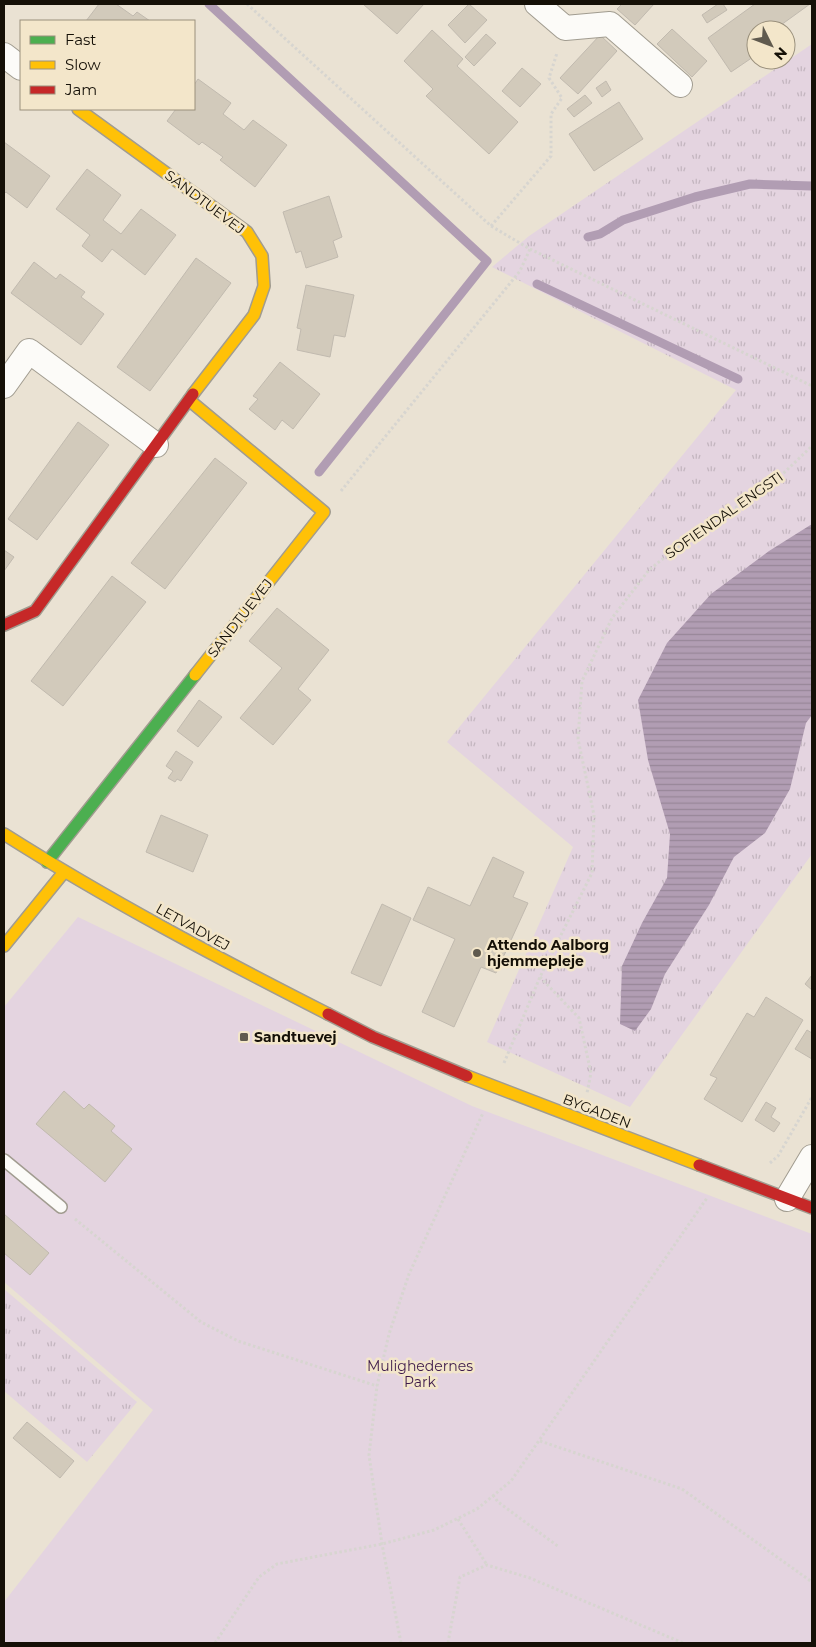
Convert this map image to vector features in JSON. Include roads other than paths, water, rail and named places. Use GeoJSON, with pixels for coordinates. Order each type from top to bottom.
{"type":"FeatureCollection","features":[{"type":"Feature","properties":{"kind":"street"},"geometry":{"type":"LineString","coordinates":[[537,4],[565,28],[610,24],[680,85]]}},
{"type":"Feature","properties":{"kind":"street"},"geometry":{"type":"LineString","coordinates":[[4,55],[20,67]]}},
{"type":"Feature","properties":{"kind":"street","name":"SANDTUEVEJ"},"geometry":{"type":"LineString","coordinates":[[4,625],[35,611],[189,400],[254,315],[264,286],[262,256],[247,232],[79,110]]}},
{"type":"Feature","properties":{"kind":"street"},"geometry":{"type":"LineString","coordinates":[[4,386],[29,351],[156,445]]}},
{"type":"Feature","properties":{"kind":"street","name":"SANDTUEVEJ"},"geometry":{"type":"LineString","coordinates":[[47,862],[324,512],[189,400]]}},
{"type":"Feature","properties":{"kind":"street","name":"LETVADVEJ"},"geometry":{"type":"LineString","coordinates":[[4,834],[64,872],[237,968],[373,1037]]}},
{"type":"Feature","properties":{"kind":"street"},"geometry":{"type":"LineString","coordinates":[[4,946],[64,872]]}},
{"type":"Feature","properties":{"kind":"street","name":"BYGADEN"},"geometry":{"type":"LineString","coordinates":[[373,1037],[494,1088],[812,1208]]}},
{"type":"Feature","properties":{"kind":"street"},"geometry":{"type":"LineString","coordinates":[[787,1199],[812,1157]]}},
{"type":"Feature","properties":{"kind":"lane"},"geometry":{"type":"LineString","coordinates":[[4,1160],[61,1207]]}},
{"type":"Feature","properties":{"kind":"waterway"},"geometry":{"type":"LineString","coordinates":[[209,4],[487,261],[319,472]]}},
{"type":"Feature","properties":{"kind":"waterway"},"geometry":{"type":"LineString","coordinates":[[588,237],[600,234],[623,220],[695,197],[750,184],[812,186]]}},
{"type":"Feature","properties":{"kind":"waterway"},"geometry":{"type":"LineString","coordinates":[[537,284],[738,379]]}},
{"type":"Feature","properties":{"kind":"place","name":"Attendo Aalborg hjemmepleje"},"geometry":{"type":"Point","coordinates":[477,953]}},
{"type":"Feature","properties":{"kind":"place","name":"Sandtuevej"},"geometry":{"type":"Point","coordinates":[244,1037]}},
{"type":"Feature","properties":{"kind":"park label","name":"Mulighedernes Park"},"geometry":{"type":"Point","coordinates":[420,1374]}}]}
